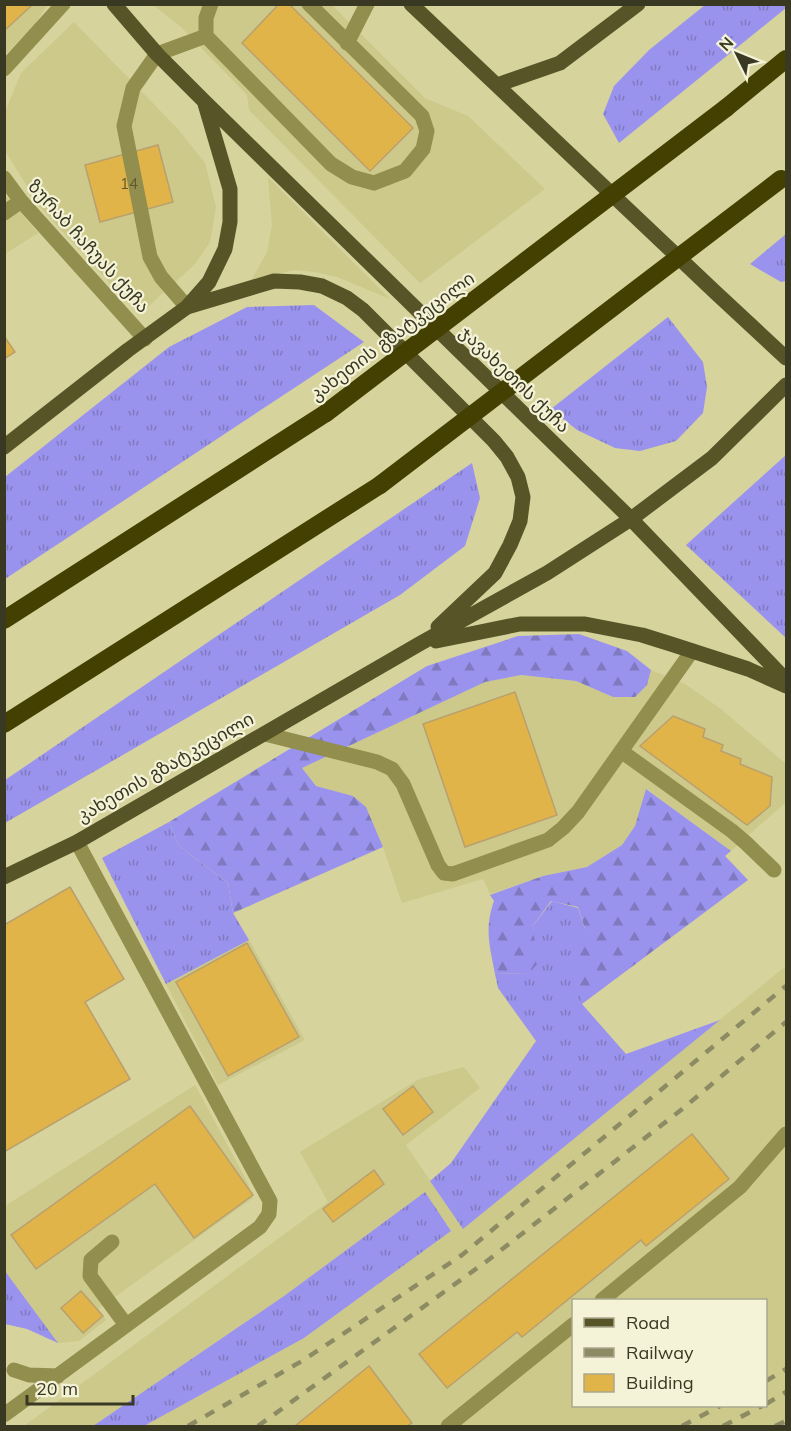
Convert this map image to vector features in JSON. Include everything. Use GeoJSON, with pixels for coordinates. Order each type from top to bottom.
{"type":"FeatureCollection","features":[{"type":"Feature","properties":{"kind":"highway","name":"კახეთის გზატკეცილი"},"geometry":{"type":"LineString","coordinates":[[4,620],[326,413],[726,108],[786,58]]}},
{"type":"Feature","properties":{"kind":"highway"},"geometry":{"type":"LineString","coordinates":[[4,724],[380,485],[784,177]]}},
{"type":"Feature","properties":{"kind":"main road","name":"ჯავახეთის ქუჩა"},"geometry":{"type":"LineString","coordinates":[[114,4],[156,54],[631,519],[786,680]]}},
{"type":"Feature","properties":{"kind":"main road"},"geometry":{"type":"LineString","coordinates":[[411,4],[786,358]]}},
{"type":"Feature","properties":{"kind":"main road"},"geometry":{"type":"LineString","coordinates":[[497,85],[560,63],[638,4]]}},
{"type":"Feature","properties":{"kind":"main road"},"geometry":{"type":"LineString","coordinates":[[4,447],[187,308],[208,282],[225,249],[230,222],[230,189],[204,101]]}},
{"type":"Feature","properties":{"kind":"main road"},"geometry":{"type":"LineString","coordinates":[[187,308],[274,281],[322,286],[347,298],[363,310],[494,441],[507,458],[518,477],[523,497],[520,521],[510,545],[495,573],[421,644]]}},
{"type":"Feature","properties":{"kind":"main road","name":"კახეთის გზატკეცილი"},"geometry":{"type":"LineString","coordinates":[[4,877],[77,842],[547,573],[631,519],[712,458],[786,385]]}},
{"type":"Feature","properties":{"kind":"main road"},"geometry":{"type":"LineString","coordinates":[[421,644],[520,624],[585,624],[642,635],[748,669],[786,686]]}},
{"type":"Feature","properties":{"kind":"street"},"geometry":{"type":"LineString","coordinates":[[4,69],[63,4]]}},
{"type":"Feature","properties":{"kind":"street"},"geometry":{"type":"LineString","coordinates":[[211,4],[206,18],[206,36],[331,164],[352,177],[374,183],[405,171],[423,149],[427,131],[422,116],[309,4]]}},
{"type":"Feature","properties":{"kind":"street"},"geometry":{"type":"LineString","coordinates":[[347,42],[367,4]]}},
{"type":"Feature","properties":{"kind":"street"},"geometry":{"type":"LineString","coordinates":[[187,308],[161,277],[150,257],[124,126],[133,88],[156,54],[206,36]]}},
{"type":"Feature","properties":{"kind":"street","name":"ზურაბ ჩაჩუას ქუჩა"},"geometry":{"type":"LineString","coordinates":[[4,178],[21,201],[145,339]]}},
{"type":"Feature","properties":{"kind":"street"},"geometry":{"type":"LineString","coordinates":[[4,213],[21,201]]}},
{"type":"Feature","properties":{"kind":"street"},"geometry":{"type":"LineString","coordinates":[[265,734],[377,762],[392,769],[403,784],[438,865],[444,873],[453,874],[548,840],[563,828],[578,812],[692,651]]}},
{"type":"Feature","properties":{"kind":"street"},"geometry":{"type":"LineString","coordinates":[[621,751],[732,831],[774,870]]}},
{"type":"Feature","properties":{"kind":"street"},"geometry":{"type":"LineString","coordinates":[[4,1415],[260,1227],[269,1214],[270,1201],[77,842]]}},
{"type":"Feature","properties":{"kind":"street"},"geometry":{"type":"LineString","coordinates":[[603,1299],[740,1187],[786,1134]]}},
{"type":"Feature","properties":{"kind":"street"},"geometry":{"type":"LineString","coordinates":[[112,1242],[91,1260],[90,1276],[126,1325]]}},
{"type":"Feature","properties":{"kind":"street"},"geometry":{"type":"LineString","coordinates":[[448,1426],[572,1325]]}},
{"type":"Feature","properties":{"kind":"street"},"geometry":{"type":"LineString","coordinates":[[14,1370],[29,1375],[58,1376]]}},
{"type":"Feature","properties":{"kind":"shaded area"},"geometry":{"type":"Polygon","coordinates":[[[5,5],[47,5],[36,23],[5,55],[5,5]]]}},
{"type":"Feature","properties":{"kind":"shaded area"},"geometry":{"type":"Polygon","coordinates":[[[153,5],[332,5],[425,98],[468,116],[545,189],[420,283],[249,110],[247,95],[180,26],[153,5]]]}},
{"type":"Feature","properties":{"kind":"shaded area"},"geometry":{"type":"Polygon","coordinates":[[[74,22],[177,128],[205,163],[216,207],[210,242],[195,264],[139,315],[41,208],[5,151],[5,112],[21,73],[74,22]]]}},
{"type":"Feature","properties":{"kind":"shaded area"},"geometry":{"type":"Polygon","coordinates":[[[268,177],[390,299],[337,277],[315,272],[294,270],[251,281],[267,252],[272,225],[268,177]]]}},
{"type":"Feature","properties":{"kind":"shaded area"},"geometry":{"type":"Polygon","coordinates":[[[4,193],[38,233],[5,254],[4,254],[4,193]]]}},
{"type":"Feature","properties":{"kind":"shaded area"},"geometry":{"type":"Polygon","coordinates":[[[651,670],[685,684],[721,709],[786,764],[786,802],[731,851],[647,789],[635,826],[622,845],[587,867],[543,876],[490,894],[483,879],[402,903],[383,847],[366,807],[353,796],[316,786],[302,768],[485,682],[520,675],[576,681],[613,697],[647,685],[651,670]]]}},
{"type":"Feature","properties":{"kind":"shaded area"},"geometry":{"type":"Polygon","coordinates":[[[249,940],[305,1040],[218,1085],[166,984],[249,940]]]}},
{"type":"Feature","properties":{"kind":"shaded area"},"geometry":{"type":"Polygon","coordinates":[[[786,966],[786,1426],[144,1426],[304,1338],[451,1231],[425,1192],[284,1296],[93,1426],[24,1426],[328,1202],[300,1152],[419,1079],[464,1067],[480,1088],[406,1145],[463,1229],[786,966]]]}},
{"type":"Feature","properties":{"kind":"shaded area"},"geometry":{"type":"Polygon","coordinates":[[[195,1085],[248,1183],[253,1198],[98,1309],[106,1320],[79,1341],[58,1343],[5,1271],[5,1206],[195,1085]]]}},
{"type":"Feature","properties":{"kind":"green space"},"geometry":{"type":"Polygon","coordinates":[[[786,4],[786,8],[619,143],[603,114],[614,86],[649,50],[705,5],[786,4]]]}},
{"type":"Feature","properties":{"kind":"green space"},"geometry":{"type":"Polygon","coordinates":[[[786,234],[786,281],[781,282],[750,264],[786,234]]]}},
{"type":"Feature","properties":{"kind":"green space"},"geometry":{"type":"Polygon","coordinates":[[[314,305],[364,342],[5,579],[5,477],[169,347],[247,307],[314,305]]]}},
{"type":"Feature","properties":{"kind":"green space"},"geometry":{"type":"Polygon","coordinates":[[[668,317],[703,362],[707,387],[703,413],[676,441],[640,451],[615,448],[577,430],[551,409],[668,317]]]}},
{"type":"Feature","properties":{"kind":"green space"},"geometry":{"type":"Polygon","coordinates":[[[786,455],[786,638],[686,545],[786,455]]]}},
{"type":"Feature","properties":{"kind":"green space"},"geometry":{"type":"Polygon","coordinates":[[[472,463],[480,498],[465,546],[400,595],[5,823],[5,780],[472,463]]]}},
{"type":"Feature","properties":{"kind":"green space"},"geometry":{"type":"Polygon","coordinates":[[[579,634],[627,651],[651,670],[647,685],[635,697],[613,697],[576,681],[521,675],[485,682],[302,768],[316,786],[353,796],[366,807],[383,847],[233,913],[228,883],[179,846],[169,822],[427,666],[518,636],[579,634]]]}},
{"type":"Feature","properties":{"kind":"green space"},"geometry":{"type":"Polygon","coordinates":[[[646,789],[731,851],[725,856],[748,880],[582,1004],[573,971],[572,943],[585,929],[578,907],[551,901],[532,927],[539,962],[529,973],[495,974],[489,938],[489,920],[494,901],[490,895],[543,876],[587,867],[622,845],[635,826],[646,789]]]}},
{"type":"Feature","properties":{"kind":"green space"},"geometry":{"type":"Polygon","coordinates":[[[169,822],[179,846],[228,883],[233,913],[249,940],[166,984],[102,858],[169,822]]]}},
{"type":"Feature","properties":{"kind":"green space"},"geometry":{"type":"Polygon","coordinates":[[[552,901],[578,908],[585,929],[582,1004],[626,1054],[720,1020],[463,1229],[430,1181],[451,1163],[536,1041],[498,988],[495,974],[529,973],[532,927],[552,901]]]}},
{"type":"Feature","properties":{"kind":"green space"},"geometry":{"type":"Polygon","coordinates":[[[425,1192],[451,1231],[304,1338],[144,1426],[93,1426],[284,1296],[425,1192]]]}},
{"type":"Feature","properties":{"kind":"green space"},"geometry":{"type":"Polygon","coordinates":[[[5,1271],[58,1343],[27,1329],[5,1324],[5,1271]]]}},
{"type":"Feature","properties":{"kind":"building"},"geometry":{"type":"Polygon","coordinates":[[[4,4],[29,4],[31,6],[4,31],[4,4]]]}},
{"type":"Feature","properties":{"kind":"building"},"geometry":{"type":"Polygon","coordinates":[[[279,4],[289,4],[413,128],[370,171],[242,43],[279,4]]]}},
{"type":"Feature","properties":{"kind":"building"},"geometry":{"type":"Polygon","coordinates":[[[158,145],[173,202],[100,222],[85,165],[158,145]]]}},
{"type":"Feature","properties":{"kind":"building"},"geometry":{"type":"Polygon","coordinates":[[[4,336],[15,352],[4,359],[4,336]]]}},
{"type":"Feature","properties":{"kind":"building"},"geometry":{"type":"Polygon","coordinates":[[[515,692],[557,815],[465,847],[423,724],[515,692]]]}},
{"type":"Feature","properties":{"kind":"building"},"geometry":{"type":"Polygon","coordinates":[[[673,716],[705,729],[703,737],[723,745],[721,751],[741,759],[740,764],[772,777],[770,806],[747,825],[640,746],[673,716]]]}},
{"type":"Feature","properties":{"kind":"building"},"geometry":{"type":"Polygon","coordinates":[[[70,887],[124,979],[85,1002],[130,1079],[4,1152],[4,925],[70,887]]]}},
{"type":"Feature","properties":{"kind":"building"},"geometry":{"type":"Polygon","coordinates":[[[247,943],[299,1037],[228,1076],[176,982],[247,943]]]}},
{"type":"Feature","properties":{"kind":"building"},"geometry":{"type":"Polygon","coordinates":[[[413,1086],[433,1112],[403,1135],[383,1109],[413,1086]]]}},
{"type":"Feature","properties":{"kind":"building"},"geometry":{"type":"Polygon","coordinates":[[[190,1106],[253,1195],[194,1238],[155,1184],[36,1269],[11,1235],[190,1106]]]}},
{"type":"Feature","properties":{"kind":"building"},"geometry":{"type":"Polygon","coordinates":[[[692,1134],[729,1179],[646,1246],[641,1240],[522,1337],[517,1332],[447,1388],[419,1354],[692,1134]]]}},
{"type":"Feature","properties":{"kind":"building"},"geometry":{"type":"Polygon","coordinates":[[[374,1170],[384,1184],[333,1222],[323,1209],[374,1170]]]}},
{"type":"Feature","properties":{"kind":"building"},"geometry":{"type":"Polygon","coordinates":[[[81,1291],[103,1316],[83,1333],[61,1308],[81,1291]]]}},
{"type":"Feature","properties":{"kind":"building"},"geometry":{"type":"Polygon","coordinates":[[[369,1366],[412,1423],[407,1426],[295,1426],[369,1366]]]}},
{"type":"Feature","properties":{"kind":"railway"},"geometry":{"type":"LineString","coordinates":[[188,1426],[302,1361],[462,1255],[786,986]]}},
{"type":"Feature","properties":{"kind":"railway"},"geometry":{"type":"LineString","coordinates":[[258,1426],[487,1261],[681,1110],[786,1022]]}},
{"type":"Feature","properties":{"kind":"railway"},"geometry":{"type":"LineString","coordinates":[[767,1380],[786,1369]]}},
{"type":"Feature","properties":{"kind":"railway"},"geometry":{"type":"LineString","coordinates":[[767,1403],[786,1392]]}},
{"type":"Feature","properties":{"kind":"railway"},"geometry":{"type":"LineString","coordinates":[[682,1426],[718,1407]]}},
{"type":"Feature","properties":{"kind":"railway"},"geometry":{"type":"LineString","coordinates":[[723,1426],[760,1407]]}},
{"type":"Feature","properties":{"kind":"railway"},"geometry":{"type":"LineString","coordinates":[[775,1426],[786,1421]]}}]}
